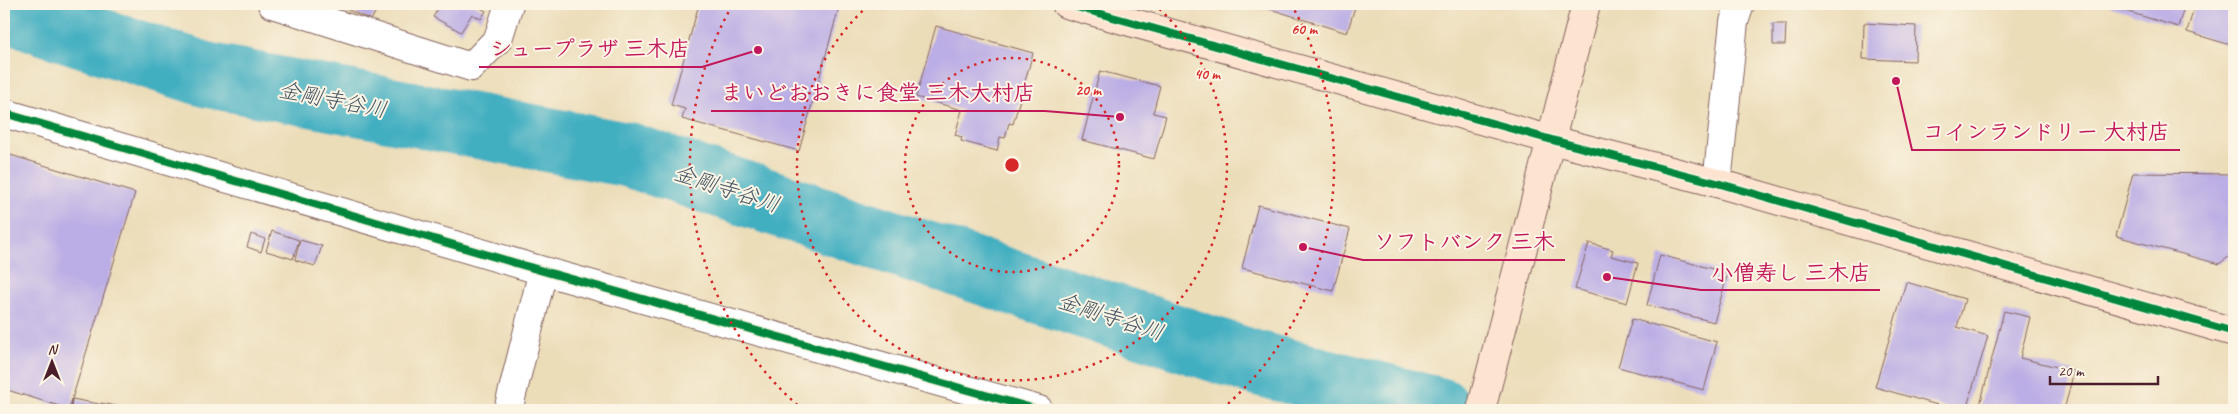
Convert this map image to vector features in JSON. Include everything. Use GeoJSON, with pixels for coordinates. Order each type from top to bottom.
{"type":"FeatureCollection","features":[{"type":"Feature","properties":{"kind":"street"},"geometry":{"type":"LineString","coordinates":[[272,4],[471,67],[498,39],[509,4]]}},
{"type":"Feature","properties":{"kind":"street"},"geometry":{"type":"LineString","coordinates":[[1066,4],[1552,140],[1717,183],[2234,332]]}},
{"type":"Feature","properties":{"kind":"street"},"geometry":{"type":"LineString","coordinates":[[1481,410],[1586,4]]}},
{"type":"Feature","properties":{"kind":"street"},"geometry":{"type":"LineString","coordinates":[[1717,183],[1734,22],[1740,4]]}},
{"type":"Feature","properties":{"kind":"street"},"geometry":{"type":"LineString","coordinates":[[4,113],[543,271],[1039,410]]}},
{"type":"Feature","properties":{"kind":"street"},"geometry":{"type":"LineString","coordinates":[[508,410],[543,271]]}},
{"type":"Feature","properties":{"kind":"building"},"geometry":{"type":"Polygon","coordinates":[[[335,4],[380,4],[371,20],[335,4]]]}},
{"type":"Feature","properties":{"kind":"building"},"geometry":{"type":"Polygon","coordinates":[[[441,4],[473,4],[486,11],[481,19],[472,14],[461,32],[433,17],[441,4]]]}},
{"type":"Feature","properties":{"kind":"building"},"geometry":{"type":"Polygon","coordinates":[[[699,4],[840,4],[799,151],[682,119],[685,109],[671,105],[699,4]]]}},
{"type":"Feature","properties":{"kind":"building"},"geometry":{"type":"Polygon","coordinates":[[[1254,4],[1356,4],[1347,33],[1254,4]]]}},
{"type":"Feature","properties":{"kind":"building"},"geometry":{"type":"Polygon","coordinates":[[[1617,4],[1638,4],[1636,10],[1617,4]]]}},
{"type":"Feature","properties":{"kind":"building"},"geometry":{"type":"Polygon","coordinates":[[[2102,4],[2185,4],[2178,27],[2102,4]]]}},
{"type":"Feature","properties":{"kind":"building"},"geometry":{"type":"Polygon","coordinates":[[[2195,4],[2234,4],[2234,46],[2187,32],[2195,4]]]}},
{"type":"Feature","properties":{"kind":"building"},"geometry":{"type":"Polygon","coordinates":[[[1864,23],[1916,26],[1915,61],[1863,59],[1864,23]]]}},
{"type":"Feature","properties":{"kind":"building"},"geometry":{"type":"Polygon","coordinates":[[[1773,24],[1786,24],[1785,45],[1773,45],[1773,24]]]}},
{"type":"Feature","properties":{"kind":"building"},"geometry":{"type":"Polygon","coordinates":[[[936,26],[1033,53],[1013,124],[1009,123],[1005,138],[1000,137],[997,151],[961,141],[962,137],[955,135],[962,110],[916,97],[936,26]]]}},
{"type":"Feature","properties":{"kind":"building"},"geometry":{"type":"Polygon","coordinates":[[[1100,71],[1160,86],[1153,113],[1166,116],[1154,159],[1082,140],[1100,71]]]}},
{"type":"Feature","properties":{"kind":"building"},"geometry":{"type":"Polygon","coordinates":[[[4,153],[135,193],[69,409],[4,389],[4,153]]]}},
{"type":"Feature","properties":{"kind":"building"},"geometry":{"type":"Polygon","coordinates":[[[2133,173],[2234,174],[2234,253],[2219,264],[2116,236],[2133,173]]]}},
{"type":"Feature","properties":{"kind":"building"},"geometry":{"type":"Polygon","coordinates":[[[1258,205],[1350,229],[1333,291],[1242,268],[1258,205]]]}},
{"type":"Feature","properties":{"kind":"building"},"geometry":{"type":"Polygon","coordinates":[[[272,231],[299,240],[293,259],[266,251],[272,231]]]}},
{"type":"Feature","properties":{"kind":"building"},"geometry":{"type":"Polygon","coordinates":[[[251,234],[265,239],[261,252],[247,247],[251,234]]]}},
{"type":"Feature","properties":{"kind":"building"},"geometry":{"type":"Polygon","coordinates":[[[300,240],[322,246],[315,266],[295,260],[300,240]]]}},
{"type":"Feature","properties":{"kind":"building"},"geometry":{"type":"Polygon","coordinates":[[[1589,243],[1613,250],[1611,256],[1638,263],[1627,303],[1575,289],[1589,243]]]}},
{"type":"Feature","properties":{"kind":"building"},"geometry":{"type":"Polygon","coordinates":[[[1660,255],[1728,273],[1714,322],[1647,305],[1660,255]]]}},
{"type":"Feature","properties":{"kind":"building"},"geometry":{"type":"Polygon","coordinates":[[[1906,282],[1965,299],[1957,327],[1988,336],[1966,410],[1955,410],[1875,387],[1906,282]]]}},
{"type":"Feature","properties":{"kind":"building"},"geometry":{"type":"Polygon","coordinates":[[[2004,311],[2030,317],[2020,358],[2074,371],[2064,410],[2003,410],[1980,405],[2004,311]]]}},
{"type":"Feature","properties":{"kind":"building"},"geometry":{"type":"Polygon","coordinates":[[[1632,319],[1717,342],[1704,390],[1618,367],[1632,319]]]}},
{"type":"Feature","properties":{"kind":"building"},"geometry":{"type":"Polygon","coordinates":[[[72,399],[99,404],[98,410],[71,410],[72,399]]]}},
{"type":"Feature","properties":{"kind":"building"},"geometry":{"type":"Polygon","coordinates":[[[101,403],[126,408],[126,410],[100,410],[101,403]]]}},
{"type":"Feature","properties":{"kind":"waterway","name":"金剛寺谷川"},"geometry":{"type":"LineString","coordinates":[[4,7],[42,22],[207,75],[629,155],[1252,362],[1440,410]]}},
{"type":"Feature","properties":{"kind":"cycle path"},"geometry":{"type":"LineString","coordinates":[[1066,4],[1552,140],[1717,183],[2234,332]]}},
{"type":"Feature","properties":{"kind":"cycle path"},"geometry":{"type":"LineString","coordinates":[[4,113],[543,271],[1039,410]]}},
{"type":"Feature","properties":{"kind":"place","name":"シュープラザ 三木店"},"geometry":{"type":"Point","coordinates":[758,50]}},
{"type":"Feature","properties":{"kind":"place","name":"コインランドリー 大村店"},"geometry":{"type":"Point","coordinates":[1896,81]}},
{"type":"Feature","properties":{"kind":"place","name":"まいどおおきに食堂 三木大村店"},"geometry":{"type":"Point","coordinates":[1120,117]}},
{"type":"Feature","properties":{"kind":"place","name":"ソフトバンク 三木"},"geometry":{"type":"Point","coordinates":[1303,247]}},
{"type":"Feature","properties":{"kind":"place","name":"小僧寿し 三木店"},"geometry":{"type":"Point","coordinates":[1607,277]}}]}
